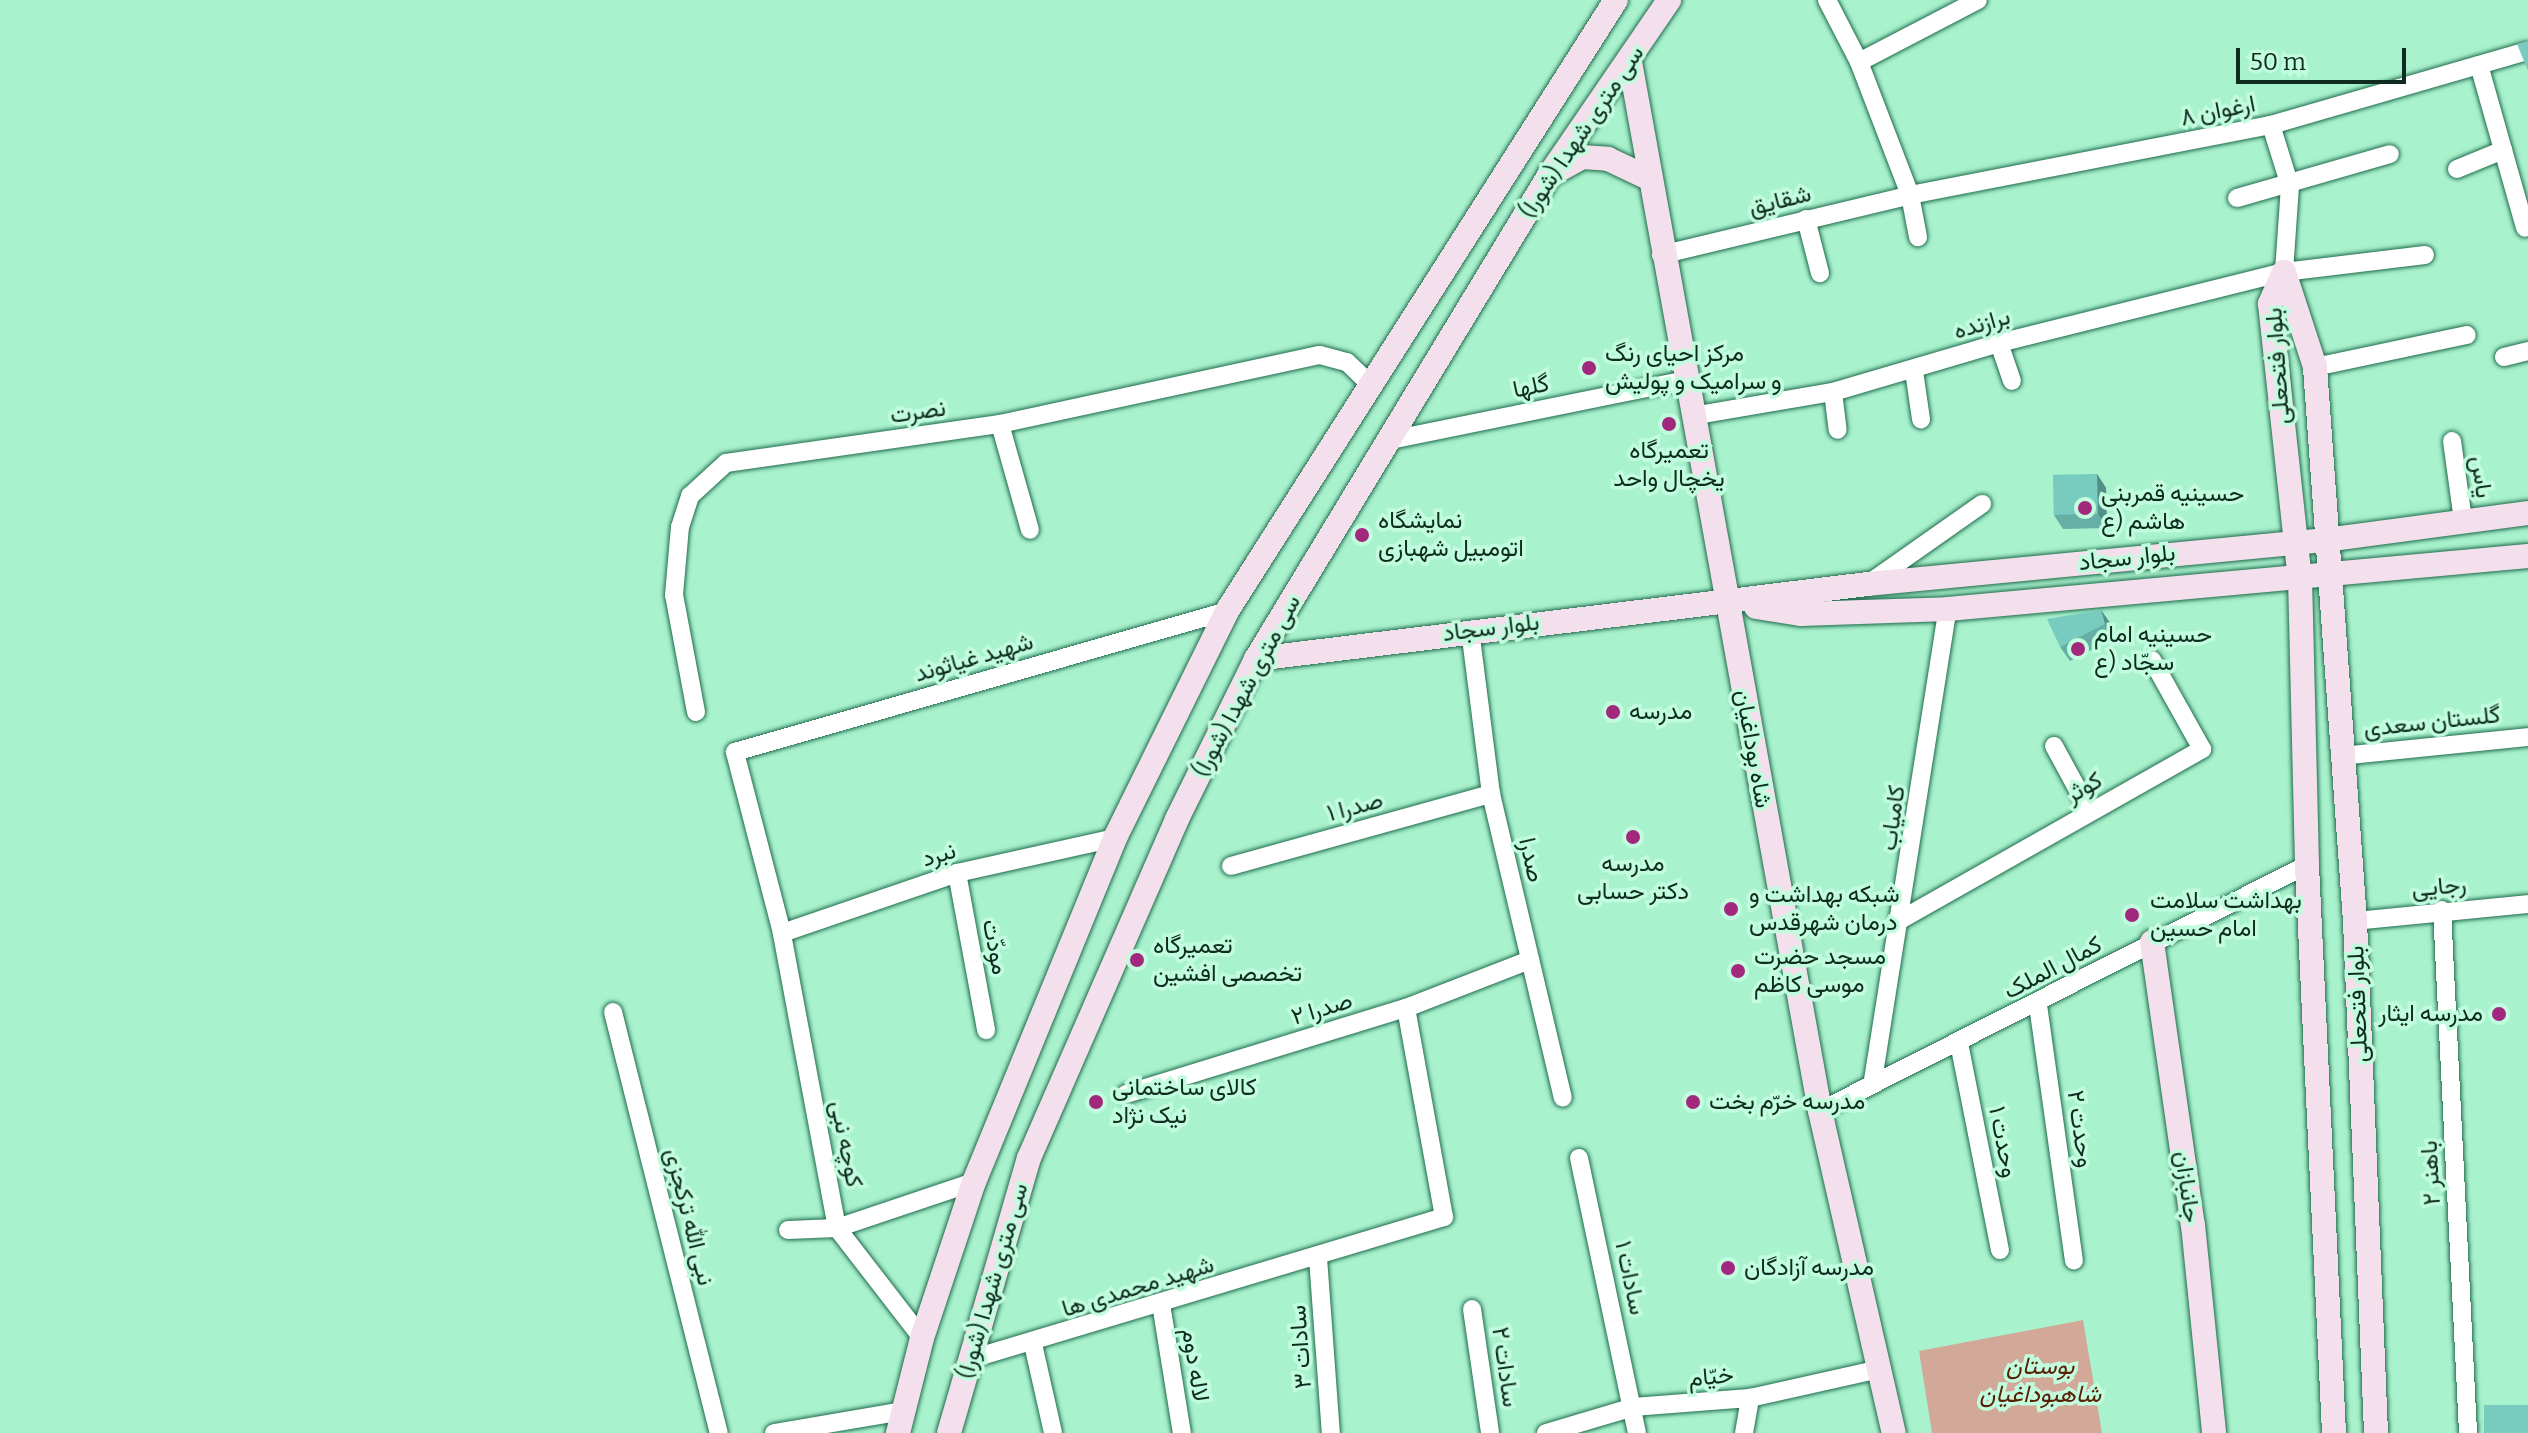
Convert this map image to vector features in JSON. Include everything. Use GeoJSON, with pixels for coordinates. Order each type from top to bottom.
{"type":"FeatureCollection","features":[{"type":"Feature","properties":{"kind":"main road","name":"سی متری شهدا (شورا)"},"geometry":{"type":"LineString","coordinates":[[901,1422],[922,1338],[974,1182],[1115,838],[1227,611],[1616,0]]}},
{"type":"Feature","properties":{"kind":"main road","name":"سی متری شهدا (شورا)"},"geometry":{"type":"LineString","coordinates":[[949,1433],[1029,1158],[1111,966],[1256,659],[1550,174],[1630,62],[1669,0]]}},
{"type":"Feature","properties":{"kind":"main road","name":"شاه بوداغیان"},"geometry":{"type":"LineString","coordinates":[[1630,62],[1646,177],[1820,1111],[1894,1433]]}},
{"type":"Feature","properties":{"kind":"main road"},"geometry":{"type":"LineString","coordinates":[[1550,174],[1582,157],[1608,159],[1646,177]]}},
{"type":"Feature","properties":{"kind":"main road","name":"بلوار فتحعلی"},"geometry":{"type":"LineString","coordinates":[[2284,272],[2315,367],[2325,540],[2355,921],[2376,1433]]}},
{"type":"Feature","properties":{"kind":"main road","name":"بلوار فتحعلی"},"geometry":{"type":"LineString","coordinates":[[2284,272],[2270,304],[2300,578],[2307,865],[2334,1433]]}},
{"type":"Feature","properties":{"kind":"main road","name":"بلوار سجاد"},"geometry":{"type":"LineString","coordinates":[[1256,659],[1470,630],[1868,584],[2325,540],[2528,513]]}},
{"type":"Feature","properties":{"kind":"main road","name":"بلوار سجاد"},"geometry":{"type":"LineString","coordinates":[[1726,602],[1801,614],[1948,609],[2528,556]]}},
{"type":"Feature","properties":{"kind":"main road"},"geometry":{"type":"LineString","coordinates":[[2132,558],[2132,591]]}},
{"type":"Feature","properties":{"kind":"main road","name":"جانبازان"},"geometry":{"type":"LineString","coordinates":[[2152,942],[2193,1225],[2214,1433]]}},
{"type":"Feature","properties":{"kind":"main road"},"geometry":{"type":"LineString","coordinates":[[1070,951],[1111,966]]}},
{"type":"Feature","properties":{"kind":"street"},"geometry":{"type":"LineString","coordinates":[[1827,0],[1859,62],[1910,195],[1918,237]]}},
{"type":"Feature","properties":{"kind":"street"},"geometry":{"type":"LineString","coordinates":[[1859,62],[1978,0]]}},
{"type":"Feature","properties":{"kind":"street","name":"ارغوان ۸"},"geometry":{"type":"LineString","coordinates":[[1910,195],[2271,125],[2528,51]]}},
{"type":"Feature","properties":{"kind":"street"},"geometry":{"type":"LineString","coordinates":[[2479,65],[2525,228]]}},
{"type":"Feature","properties":{"kind":"street"},"geometry":{"type":"LineString","coordinates":[[2271,125],[2290,186],[2284,272]]}},
{"type":"Feature","properties":{"kind":"street"},"geometry":{"type":"LineString","coordinates":[[2457,169],[2503,150]]}},
{"type":"Feature","properties":{"kind":"street"},"geometry":{"type":"LineString","coordinates":[[2237,198],[2290,186],[2390,154]]}},
{"type":"Feature","properties":{"kind":"street","name":"شقایق"},"geometry":{"type":"LineString","coordinates":[[1661,255],[1910,195]]}},
{"type":"Feature","properties":{"kind":"street"},"geometry":{"type":"LineString","coordinates":[[1806,219],[1820,273]]}},
{"type":"Feature","properties":{"kind":"street","name":"برازنده"},"geometry":{"type":"LineString","coordinates":[[1692,416],[1833,392],[1914,371],[1999,343],[2284,272],[2425,255]]}},
{"type":"Feature","properties":{"kind":"street"},"geometry":{"type":"LineString","coordinates":[[2315,367],[2467,335]]}},
{"type":"Feature","properties":{"kind":"street"},"geometry":{"type":"LineString","coordinates":[[1999,343],[2012,381]]}},
{"type":"Feature","properties":{"kind":"street"},"geometry":{"type":"LineString","coordinates":[[2504,357],[2528,351]]}},
{"type":"Feature","properties":{"kind":"street","name":"نصرت"},"geometry":{"type":"LineString","coordinates":[[696,712],[674,595],[680,527],[690,496],[705,477],[726,463],[1000,424],[1320,355],[1347,362],[1370,384]]}},
{"type":"Feature","properties":{"kind":"street"},"geometry":{"type":"LineString","coordinates":[[1914,371],[1921,419]]}},
{"type":"Feature","properties":{"kind":"street","name":"گلها"},"geometry":{"type":"LineString","coordinates":[[1386,441],[1686,380]]}},
{"type":"Feature","properties":{"kind":"street"},"geometry":{"type":"LineString","coordinates":[[1833,392],[1838,430]]}},
{"type":"Feature","properties":{"kind":"street"},"geometry":{"type":"LineString","coordinates":[[1000,424],[1030,530]]}},
{"type":"Feature","properties":{"kind":"street","name":"یاس"},"geometry":{"type":"LineString","coordinates":[[2452,441],[2463,520]]}},
{"type":"Feature","properties":{"kind":"street"},"geometry":{"type":"LineString","coordinates":[[1868,584],[1982,504]]}},
{"type":"Feature","properties":{"kind":"street","name":"کامیاب"},"geometry":{"type":"LineString","coordinates":[[1873,1080],[1902,919],[1948,609]]}},
{"type":"Feature","properties":{"kind":"street","name":"شهید غیاثوند"},"geometry":{"type":"LineString","coordinates":[[735,752],[1227,611]]}},
{"type":"Feature","properties":{"kind":"street","name":"صدرا"},"geometry":{"type":"LineString","coordinates":[[1470,630],[1491,794],[1563,1098]]}},
{"type":"Feature","properties":{"kind":"street","name":"کوثر"},"geometry":{"type":"LineString","coordinates":[[1902,919],[2202,749],[2152,660]]}},
{"type":"Feature","properties":{"kind":"street","name":"گلستان سعدی"},"geometry":{"type":"LineString","coordinates":[[2341,756],[2528,737]]}},
{"type":"Feature","properties":{"kind":"street"},"geometry":{"type":"LineString","coordinates":[[2054,746],[2090,812]]}},
{"type":"Feature","properties":{"kind":"street","name":"کوچه نبی"},"geometry":{"type":"LineString","coordinates":[[735,752],[782,933],[837,1228],[922,1338]]}},
{"type":"Feature","properties":{"kind":"street","name":"صدرا ۱"},"geometry":{"type":"LineString","coordinates":[[1231,866],[1491,794]]}},
{"type":"Feature","properties":{"kind":"street","name":"نبرد"},"geometry":{"type":"LineString","coordinates":[[782,933],[957,873],[1115,838]]}},
{"type":"Feature","properties":{"kind":"street","name":"کمال الملک"},"geometry":{"type":"LineString","coordinates":[[1820,1111],[1873,1080],[2038,1005],[2152,942],[2307,865]]}},
{"type":"Feature","properties":{"kind":"street","name":"مودّت"},"geometry":{"type":"LineString","coordinates":[[957,873],[986,1030]]}},
{"type":"Feature","properties":{"kind":"street","name":"رجایی"},"geometry":{"type":"LineString","coordinates":[[2355,921],[2442,910],[2528,904]]}},
{"type":"Feature","properties":{"kind":"street","name":"باهنر ۲"},"geometry":{"type":"LineString","coordinates":[[2442,910],[2468,1433]]}},
{"type":"Feature","properties":{"kind":"street","name":"صدرا ۲"},"geometry":{"type":"LineString","coordinates":[[1126,1094],[1406,1008],[1530,960]]}},
{"type":"Feature","properties":{"kind":"street","name":"وحدت ۲"},"geometry":{"type":"LineString","coordinates":[[2038,1005],[2074,1260]]}},
{"type":"Feature","properties":{"kind":"street","name":"شهید محمدی ها"},"geometry":{"type":"LineString","coordinates":[[971,1359],[1033,1344],[1444,1217],[1406,1008]]}},
{"type":"Feature","properties":{"kind":"street","name":"نبی الله ترکجزی"},"geometry":{"type":"LineString","coordinates":[[613,1012],[719,1433]]}},
{"type":"Feature","properties":{"kind":"street","name":"وحدت ۱"},"geometry":{"type":"LineString","coordinates":[[1959,1043],[2000,1250]]}},
{"type":"Feature","properties":{"kind":"street","name":"سادات ۱"},"geometry":{"type":"LineString","coordinates":[[1579,1158],[1637,1433]]}},
{"type":"Feature","properties":{"kind":"street"},"geometry":{"type":"LineString","coordinates":[[788,1230],[837,1228],[974,1182]]}},
{"type":"Feature","properties":{"kind":"street","name":"سادات ۳"},"geometry":{"type":"LineString","coordinates":[[1318,1258],[1331,1433]]}},
{"type":"Feature","properties":{"kind":"street","name":"لاله دوم"},"geometry":{"type":"LineString","coordinates":[[1161,1304],[1182,1433]]}},
{"type":"Feature","properties":{"kind":"street","name":"سادات ۲"},"geometry":{"type":"LineString","coordinates":[[1472,1309],[1490,1433]]}},
{"type":"Feature","properties":{"kind":"street"},"geometry":{"type":"LineString","coordinates":[[1033,1344],[1053,1433]]}},
{"type":"Feature","properties":{"kind":"street","name":"خیّام"},"geometry":{"type":"LineString","coordinates":[[1546,1433],[1633,1407],[1750,1398],[1880,1369]]}},
{"type":"Feature","properties":{"kind":"street"},"geometry":{"type":"LineString","coordinates":[[1744,1433],[1750,1398]]}},
{"type":"Feature","properties":{"kind":"street"},"geometry":{"type":"LineString","coordinates":[[774,1433],[901,1422]]}},
{"type":"Feature","properties":{"kind":"green space","name":"بوستان شاهبوداغیان"},"geometry":{"type":"Polygon","coordinates":[[[2083,1320],[2102,1433],[1932,1433],[1919,1351],[2083,1320]]]}},
{"type":"Feature","properties":{"kind":"building"},"geometry":{"type":"Polygon","coordinates":[[[2528,41],[2528,71],[2517,44],[2528,41]]]}},
{"type":"Feature","properties":{"kind":"building"},"geometry":{"type":"Polygon","coordinates":[[[2097,474],[2098,514],[2054,515],[2053,475],[2097,474]]]}},
{"type":"Feature","properties":{"kind":"building"},"geometry":{"type":"Polygon","coordinates":[[[2101,610],[2105,624],[2060,647],[2047,619],[2101,610]]]}},
{"type":"Feature","properties":{"kind":"building"},"geometry":{"type":"Polygon","coordinates":[[[2484,1405],[2528,1405],[2528,1433],[2484,1433],[2484,1405]]]}},
{"type":"Feature","properties":{"kind":"place","name":"مرکز احیای رنگ و سرامیک و پولیش"},"geometry":{"type":"Point","coordinates":[1589,368]}},
{"type":"Feature","properties":{"kind":"place","name":"تعمیرگاه یخچال واحد"},"geometry":{"type":"Point","coordinates":[1669,424]}},
{"type":"Feature","properties":{"kind":"place","name":"حسینیه قمربنی هاشم (ع"},"geometry":{"type":"Point","coordinates":[2085,508]}},
{"type":"Feature","properties":{"kind":"place","name":"نمایشگاه اتومبیل شهبازی"},"geometry":{"type":"Point","coordinates":[1362,535]}},
{"type":"Feature","properties":{"kind":"place","name":"حسینیه امام سجّاد (ع"},"geometry":{"type":"Point","coordinates":[2078,649]}},
{"type":"Feature","properties":{"kind":"place","name":"مدرسه"},"geometry":{"type":"Point","coordinates":[1613,712]}},
{"type":"Feature","properties":{"kind":"place","name":"مدرسه دکتر حسابی"},"geometry":{"type":"Point","coordinates":[1633,837]}},
{"type":"Feature","properties":{"kind":"place","name":"شبکه بهداشت و درمان شهرقدس"},"geometry":{"type":"Point","coordinates":[1731,909]}},
{"type":"Feature","properties":{"kind":"place","name":"بهداشت سلامت امام حسین"},"geometry":{"type":"Point","coordinates":[2132,915]}},
{"type":"Feature","properties":{"kind":"place","name":"تعمیرگاه تخصصی افشین"},"geometry":{"type":"Point","coordinates":[1137,960]}},
{"type":"Feature","properties":{"kind":"place","name":"مسجد حضرت موسی کاظم"},"geometry":{"type":"Point","coordinates":[1738,971]}},
{"type":"Feature","properties":{"kind":"place","name":"مدرسه ایثار"},"geometry":{"type":"Point","coordinates":[2499,1014]}},
{"type":"Feature","properties":{"kind":"place","name":"کالای ساختمانی نیک نژاد"},"geometry":{"type":"Point","coordinates":[1096,1102]}},
{"type":"Feature","properties":{"kind":"place","name":"مدرسه خرّم بخت"},"geometry":{"type":"Point","coordinates":[1693,1102]}},
{"type":"Feature","properties":{"kind":"place","name":"مدرسه آزادگان"},"geometry":{"type":"Point","coordinates":[1728,1268]}}]}
